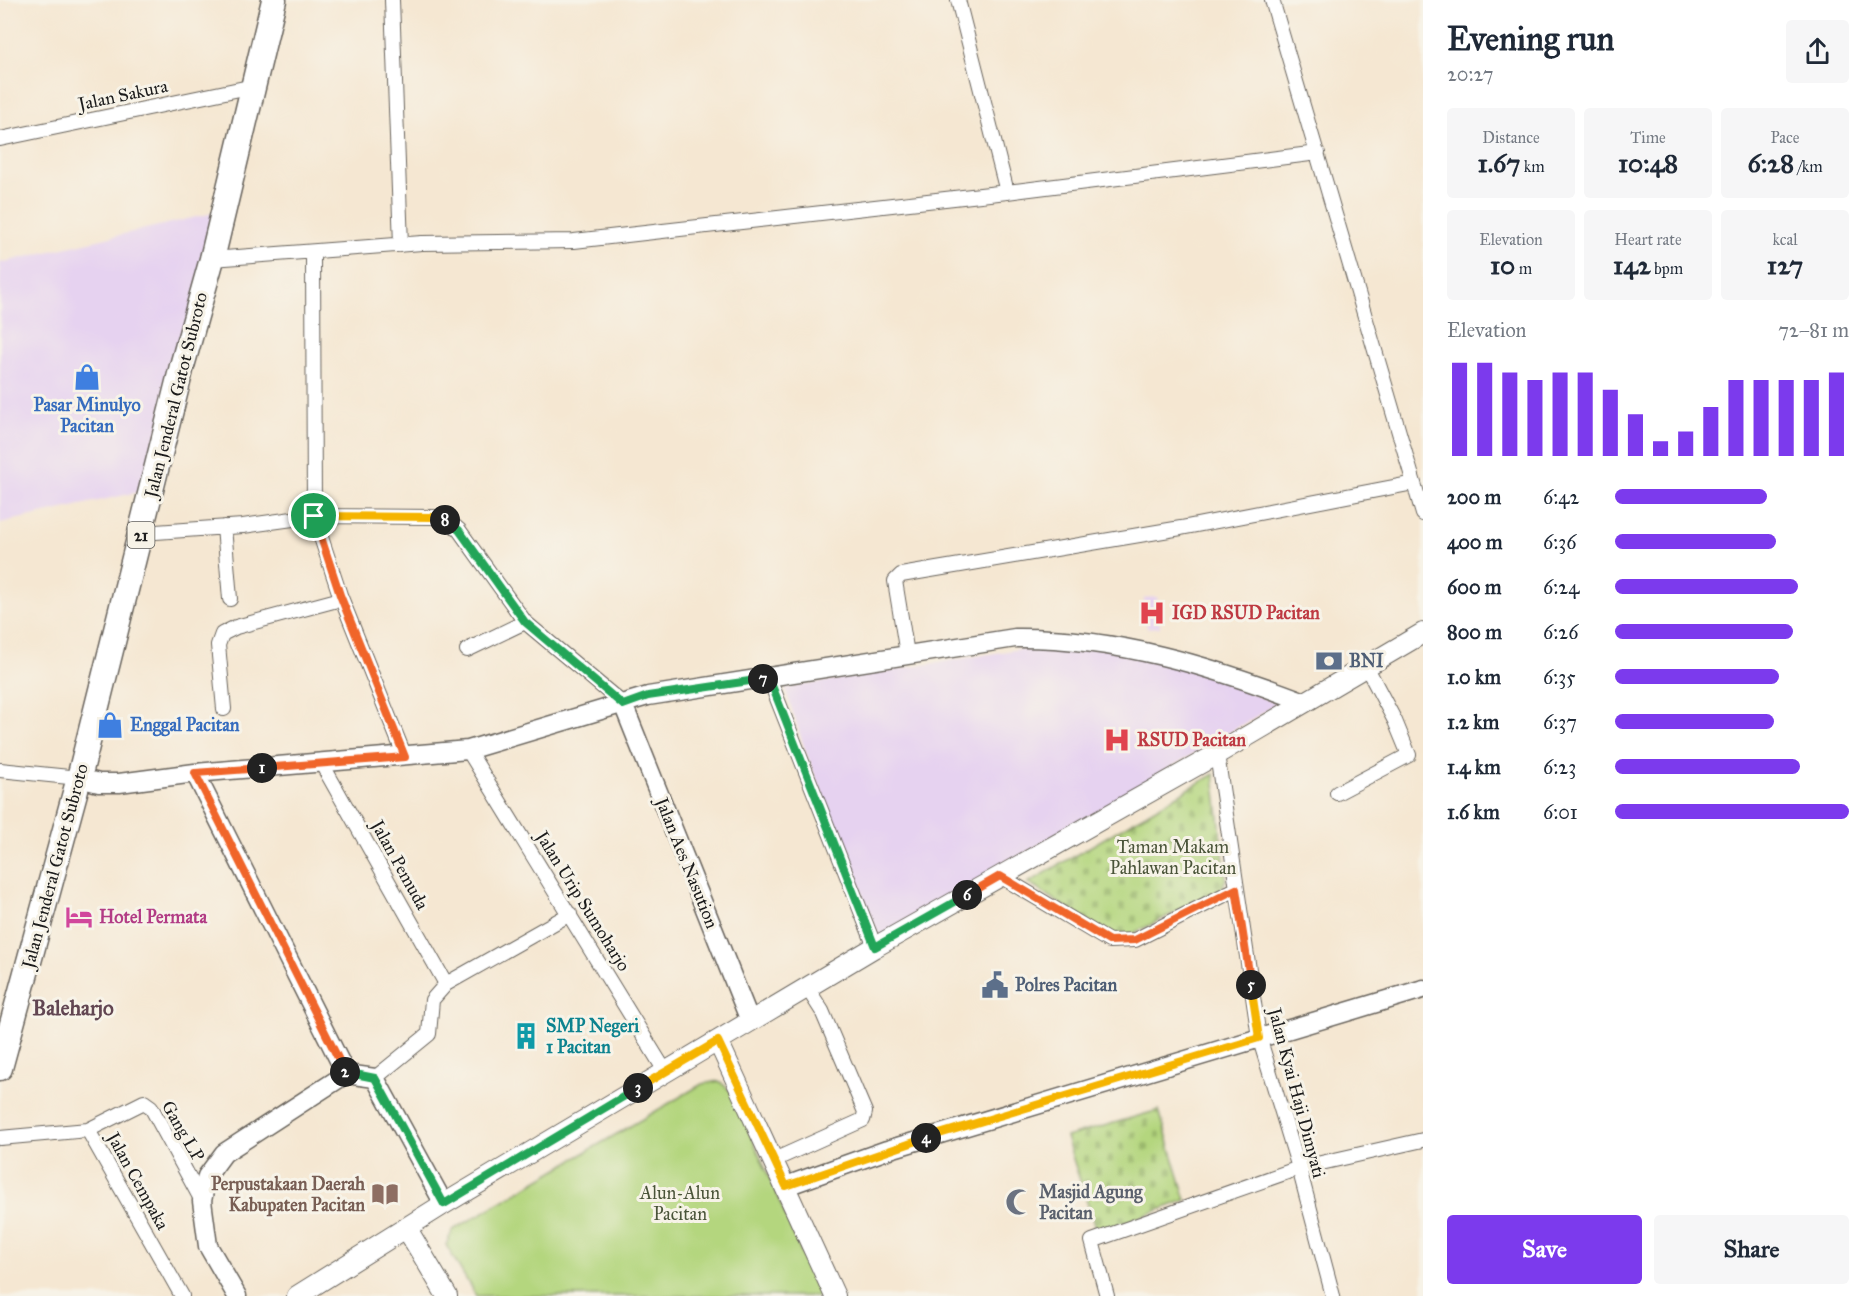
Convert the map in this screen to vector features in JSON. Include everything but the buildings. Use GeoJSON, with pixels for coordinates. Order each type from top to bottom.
{"type":"FeatureCollection","features":[{"type":"Feature","properties":{"kind":"highway","name":"Jalan Jenderal Gatot Subroto"},"geometry":{"type":"LineString","coordinates":[[1,1061],[79,778],[212,259],[274,0]]}},
{"type":"Feature","properties":{"kind":"main road"},"geometry":{"type":"LineString","coordinates":[[297,1296],[444,1204],[875,947],[1217,754],[1423,633]]}},
{"type":"Feature","properties":{"kind":"main road"},"geometry":{"type":"LineString","coordinates":[[718,1041],[835,1296]]}},
{"type":"Feature","properties":{"kind":"main road"},"geometry":{"type":"LineString","coordinates":[[407,1229],[447,1296]]}},
{"type":"Feature","properties":{"kind":"street"},"geometry":{"type":"LineString","coordinates":[[392,0],[401,245]]}},
{"type":"Feature","properties":{"kind":"street"},"geometry":{"type":"LineString","coordinates":[[958,0],[1007,192]]}},
{"type":"Feature","properties":{"kind":"street"},"geometry":{"type":"LineString","coordinates":[[1272,0],[1423,514]]}},
{"type":"Feature","properties":{"kind":"street","name":"Jalan Sakura"},"geometry":{"type":"LineString","coordinates":[[0,139],[254,86]]}},
{"type":"Feature","properties":{"kind":"street"},"geometry":{"type":"LineString","coordinates":[[212,259],[401,245],[574,241],[1007,192],[1318,153]]}},
{"type":"Feature","properties":{"kind":"street"},"geometry":{"type":"LineString","coordinates":[[313,252],[314,516],[341,599],[405,757]]}},
{"type":"Feature","properties":{"kind":"street"},"geometry":{"type":"LineString","coordinates":[[907,654],[895,581],[901,575],[1181,528],[1414,483]]}},
{"type":"Feature","properties":{"kind":"street"},"geometry":{"type":"LineString","coordinates":[[141,533],[224,527],[314,516],[434,517],[450,522],[459,530],[525,622],[623,705]]}},
{"type":"Feature","properties":{"kind":"street"},"geometry":{"type":"LineString","coordinates":[[224,527],[230,599]]}},
{"type":"Feature","properties":{"kind":"street"},"geometry":{"type":"LineString","coordinates":[[224,709],[218,645],[222,634],[236,627],[341,599]]}},
{"type":"Feature","properties":{"kind":"street"},"geometry":{"type":"LineString","coordinates":[[467,650],[525,622]]}},
{"type":"Feature","properties":{"kind":"street"},"geometry":{"type":"LineString","coordinates":[[0,770],[79,778],[99,783],[118,783],[195,773],[468,750],[648,696],[1015,638],[1054,638],[1092,642],[1188,662],[1305,702]]}},
{"type":"Feature","properties":{"kind":"street"},"geometry":{"type":"LineString","coordinates":[[1337,793],[1409,755],[1395,721],[1366,666]]}},
{"type":"Feature","properties":{"kind":"street"},"geometry":{"type":"LineString","coordinates":[[769,678],[875,947]]}},
{"type":"Feature","properties":{"kind":"street","name":"Jalan Aes Nasution"},"geometry":{"type":"LineString","coordinates":[[623,705],[750,1021]]}},
{"type":"Feature","properties":{"kind":"street","name":"Jalan Urip Sumoharjo"},"geometry":{"type":"LineString","coordinates":[[468,750],[665,1071]]}},
{"type":"Feature","properties":{"kind":"street","name":"Jalan Kyai Haji Dimyati"},"geometry":{"type":"LineString","coordinates":[[1217,754],[1259,1038],[1299,1168],[1333,1296]]}},
{"type":"Feature","properties":{"kind":"street","name":"Jalan Pemuda"},"geometry":{"type":"LineString","coordinates":[[322,764],[446,984]]}},
{"type":"Feature","properties":{"kind":"street"},"geometry":{"type":"LineString","coordinates":[[195,773],[346,1074]]}},
{"type":"Feature","properties":{"kind":"street"},"geometry":{"type":"LineString","coordinates":[[1000,876],[1109,941],[1123,942],[1135,940],[1236,889]]}},
{"type":"Feature","properties":{"kind":"street"},"geometry":{"type":"LineString","coordinates":[[237,1296],[208,1246],[202,1201],[207,1176],[224,1153],[346,1074],[375,1078],[429,1034],[432,1000],[446,984],[570,914]]}},
{"type":"Feature","properties":{"kind":"street"},"geometry":{"type":"LineString","coordinates":[[774,1160],[863,1120],[865,1112],[822,1011],[808,989]]}},
{"type":"Feature","properties":{"kind":"street"},"geometry":{"type":"LineString","coordinates":[[786,1186],[887,1150],[1423,989]]}},
{"type":"Feature","properties":{"kind":"street"},"geometry":{"type":"LineString","coordinates":[[375,1078],[444,1204]]}},
{"type":"Feature","properties":{"kind":"street","name":"Gang LP"},"geometry":{"type":"LineString","coordinates":[[88,1130],[144,1102],[151,1107],[202,1201]]}},
{"type":"Feature","properties":{"kind":"street","name":"Jalan Cempaka"},"geometry":{"type":"LineString","coordinates":[[0,1138],[88,1130],[182,1296]]}},
{"type":"Feature","properties":{"kind":"street"},"geometry":{"type":"LineString","coordinates":[[1107,1296],[1092,1241],[1299,1168],[1423,1140]]}},
{"type":"Feature","properties":{"kind":"shaded area","name":"Pasar Minulyo Pacitan"},"geometry":{"type":"Polygon","coordinates":[[[218,212],[143,491],[0,523],[0,263],[218,212]]]}},
{"type":"Feature","properties":{"kind":"shaded area","name":"IGD RSUD Pacitan"},"geometry":{"type":"Polygon","coordinates":[[[1157,597],[1160,627],[1147,628],[1144,598],[1157,597]]]}},
{"type":"Feature","properties":{"kind":"shaded area"},"geometry":{"type":"Polygon","coordinates":[[[1026,648],[1105,648],[1187,665],[1277,704],[880,940],[805,750],[785,688],[1026,648]]]}},
{"type":"Feature","properties":{"kind":"green space","name":"Taman Makam Pahlawan Pacitan"},"geometry":{"type":"Polygon","coordinates":[[[1214,774],[1226,878],[1222,889],[1126,937],[1109,935],[1028,883],[1214,774]]]}},
{"type":"Feature","properties":{"kind":"green space","name":"Alun-Alun Pacitan"},"geometry":{"type":"Polygon","coordinates":[[[719,1081],[733,1093],[820,1296],[476,1296],[446,1245],[453,1230],[702,1084],[719,1081]]]}},
{"type":"Feature","properties":{"kind":"green space"},"geometry":{"type":"Polygon","coordinates":[[[1159,1110],[1186,1200],[1097,1233],[1066,1137],[1159,1110]]]}},
{"type":"Feature","properties":{"kind":"place","name":"Pasar Minulyo Pacitan"},"geometry":{"type":"Point","coordinates":[87,377]}},
{"type":"Feature","properties":{"kind":"place","name":"IGD RSUD Pacitan"},"geometry":{"type":"Point","coordinates":[1152,613]}},
{"type":"Feature","properties":{"kind":"place","name":"BNI"},"geometry":{"type":"Point","coordinates":[1329,661]}},
{"type":"Feature","properties":{"kind":"place","name":"Enggal Pacitan"},"geometry":{"type":"Point","coordinates":[110,725]}},
{"type":"Feature","properties":{"kind":"place","name":"RSUD Pacitan"},"geometry":{"type":"Point","coordinates":[1117,740]}},
{"type":"Feature","properties":{"kind":"place","name":"Hotel Permata"},"geometry":{"type":"Point","coordinates":[79,917]}},
{"type":"Feature","properties":{"kind":"place","name":"Polres Pacitan"},"geometry":{"type":"Point","coordinates":[995,985]}},
{"type":"Feature","properties":{"kind":"place","name":"SMP Negeri 1 Pacitan"},"geometry":{"type":"Point","coordinates":[526,1036]}},
{"type":"Feature","properties":{"kind":"place","name":"Perpustakaan Daerah Kabupaten Pacitan"},"geometry":{"type":"Point","coordinates":[385,1194]}},
{"type":"Feature","properties":{"kind":"place","name":"Masjid Agung Pacitan"},"geometry":{"type":"Point","coordinates":[1019,1202]}},
{"type":"Feature","properties":{"kind":"district","name":"Baleharjo"},"geometry":{"type":"Point","coordinates":[73,1008]}},
{"type":"Feature","properties":{"kind":"route"},"geometry":{"type":"LineString","coordinates":[[314,516],[434,517],[450,522],[459,530],[525,622],[623,705],[648,696],[769,678],[875,947],[1000,876],[1109,941],[1123,942],[1135,940],[1236,889],[1259,1038],[887,1150],[786,1186],[718,1041],[444,1204],[375,1078],[346,1074],[195,773],[405,757],[340,595],[314,516]]}}]}
